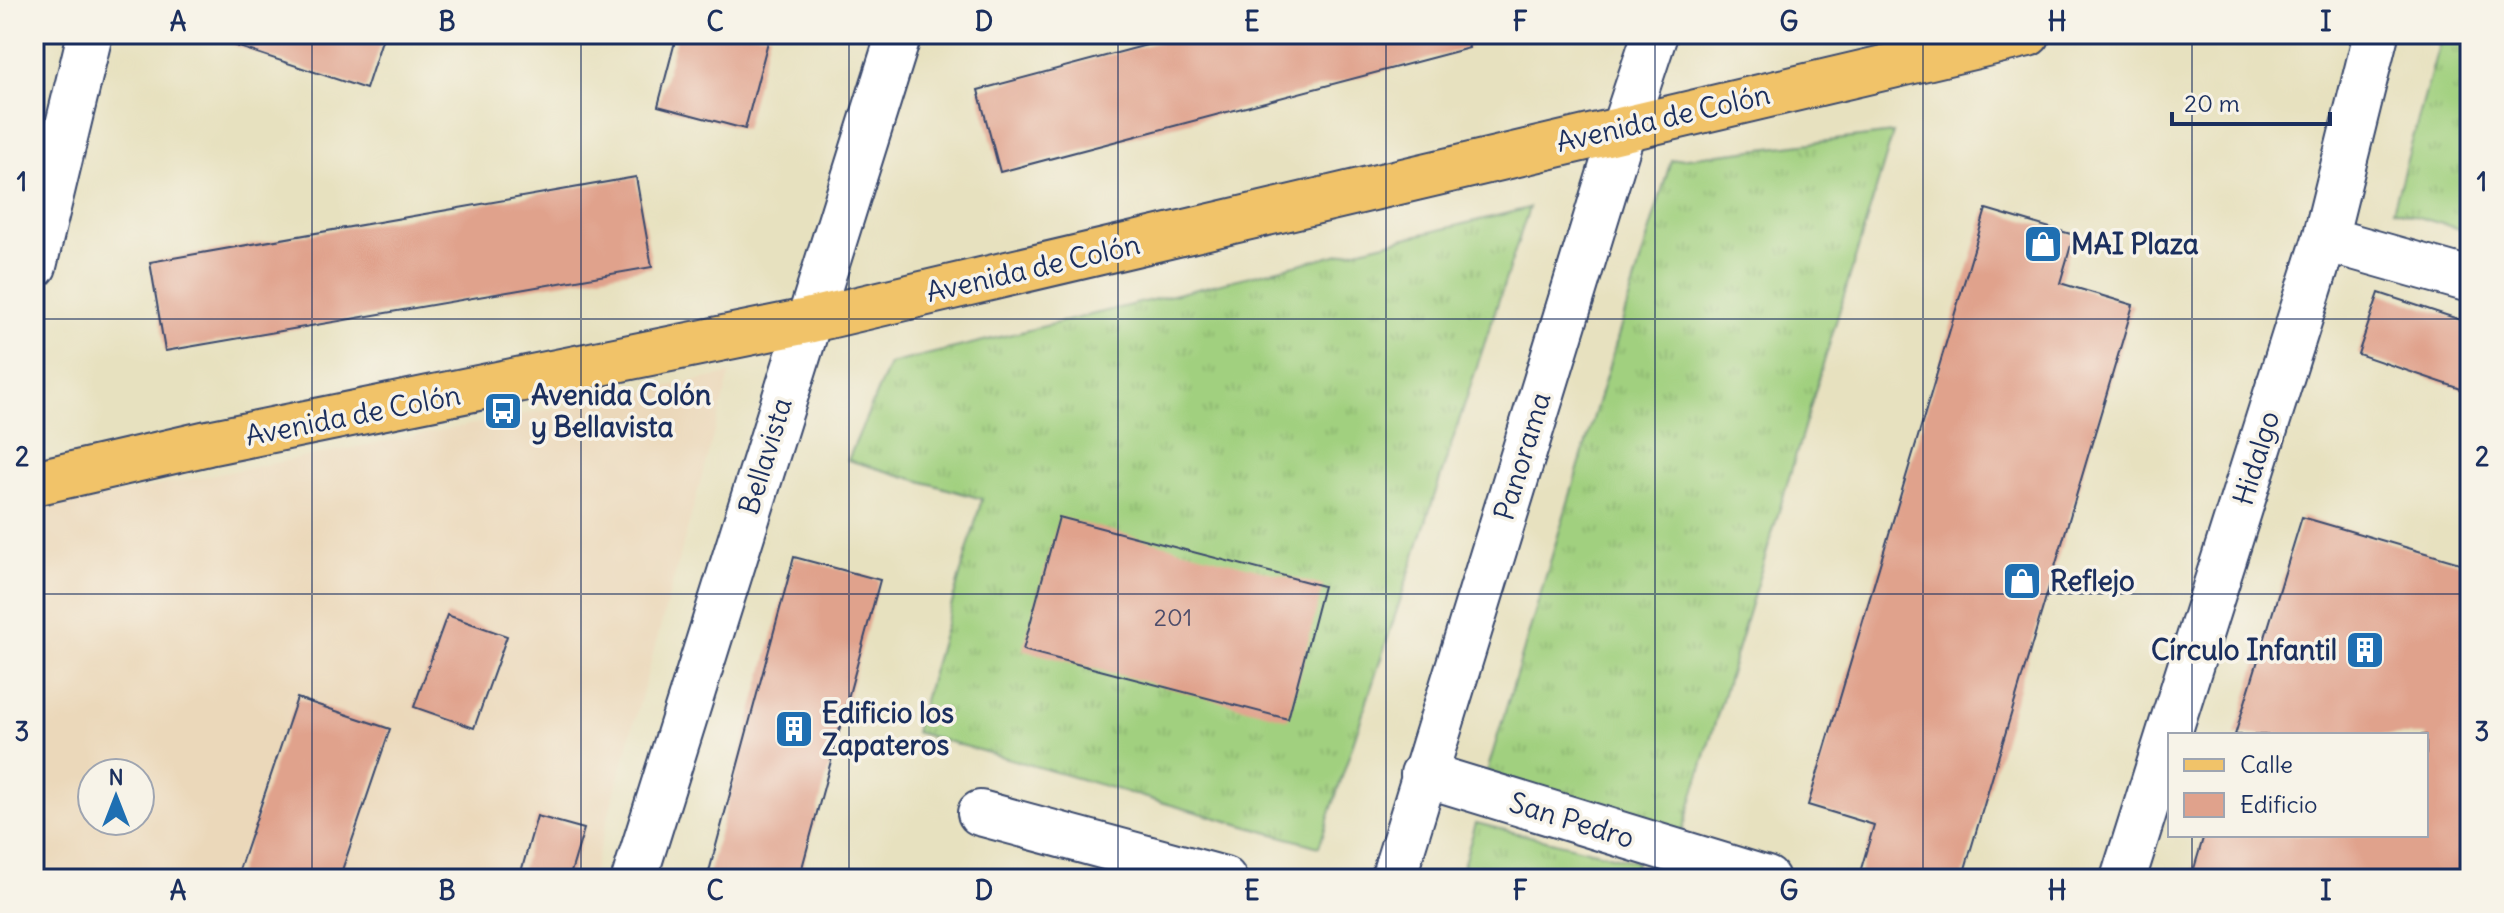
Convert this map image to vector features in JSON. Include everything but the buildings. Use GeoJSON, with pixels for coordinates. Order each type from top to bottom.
{"type":"FeatureCollection","features":[{"type":"Feature","properties":{"kind":"main road","name":"Avenida de Colón"},"geometry":{"type":"LineString","coordinates":[[34,483],[208,443],[807,321],[2028,34]]}},
{"type":"Feature","properties":{"kind":"street","name":"Bellavista"},"geometry":{"type":"LineString","coordinates":[[634,879],[899,34]]}},
{"type":"Feature","properties":{"kind":"street","name":"Panorama"},"geometry":{"type":"LineString","coordinates":[[1393,879],[1423,774],[1655,34]]}},
{"type":"Feature","properties":{"kind":"street","name":"Hidalgo"},"geometry":{"type":"LineString","coordinates":[[2169,733],[2325,239],[2376,34]]}},
{"type":"Feature","properties":{"kind":"street"},"geometry":{"type":"LineString","coordinates":[[34,266],[83,39]]}},
{"type":"Feature","properties":{"kind":"street"},"geometry":{"type":"LineString","coordinates":[[2325,239],[2470,280]]}},
{"type":"Feature","properties":{"kind":"street","name":"Hidalgo"},"geometry":{"type":"LineString","coordinates":[[2123,879],[2168,736]]}},
{"type":"Feature","properties":{"kind":"street","name":"San Pedro"},"geometry":{"type":"LineString","coordinates":[[1423,774],[1767,879]]}},
{"type":"Feature","properties":{"kind":"street"},"geometry":{"type":"LineString","coordinates":[[980,813],[1224,879]]}},
{"type":"Feature","properties":{"kind":"shaded area"},"geometry":{"type":"Polygon","coordinates":[[[730,374],[591,879],[34,879],[34,510],[730,374]]]}},
{"type":"Feature","properties":{"kind":"green space"},"geometry":{"type":"Polygon","coordinates":[[[2442,34],[2470,34],[2470,232],[2393,210],[2442,34]]]}},
{"type":"Feature","properties":{"kind":"green space"},"geometry":{"type":"Polygon","coordinates":[[[1893,133],[1680,839],[1486,775],[1671,160],[1893,133]]]}},
{"type":"Feature","properties":{"kind":"green space"},"geometry":{"type":"Polygon","coordinates":[[[1529,208],[1319,847],[915,732],[982,499],[848,460],[889,364],[1529,208]]]}},
{"type":"Feature","properties":{"kind":"green space"},"geometry":{"type":"Polygon","coordinates":[[[1476,823],[1637,862],[1631,879],[1459,879],[1476,823]]]}},
{"type":"Feature","properties":{"kind":"place","name":"MAI Plaza"},"geometry":{"type":"Point","coordinates":[2043,244]}},
{"type":"Feature","properties":{"kind":"place","name":"Avenida Colón y Bellavista"},"geometry":{"type":"Point","coordinates":[503,411]}},
{"type":"Feature","properties":{"kind":"place","name":"Reflejo"},"geometry":{"type":"Point","coordinates":[2022,581]}},
{"type":"Feature","properties":{"kind":"place","name":"Círculo Infantil"},"geometry":{"type":"Point","coordinates":[2365,650]}},
{"type":"Feature","properties":{"kind":"place","name":"Edificio los Zapateros"},"geometry":{"type":"Point","coordinates":[794,729]}}]}
